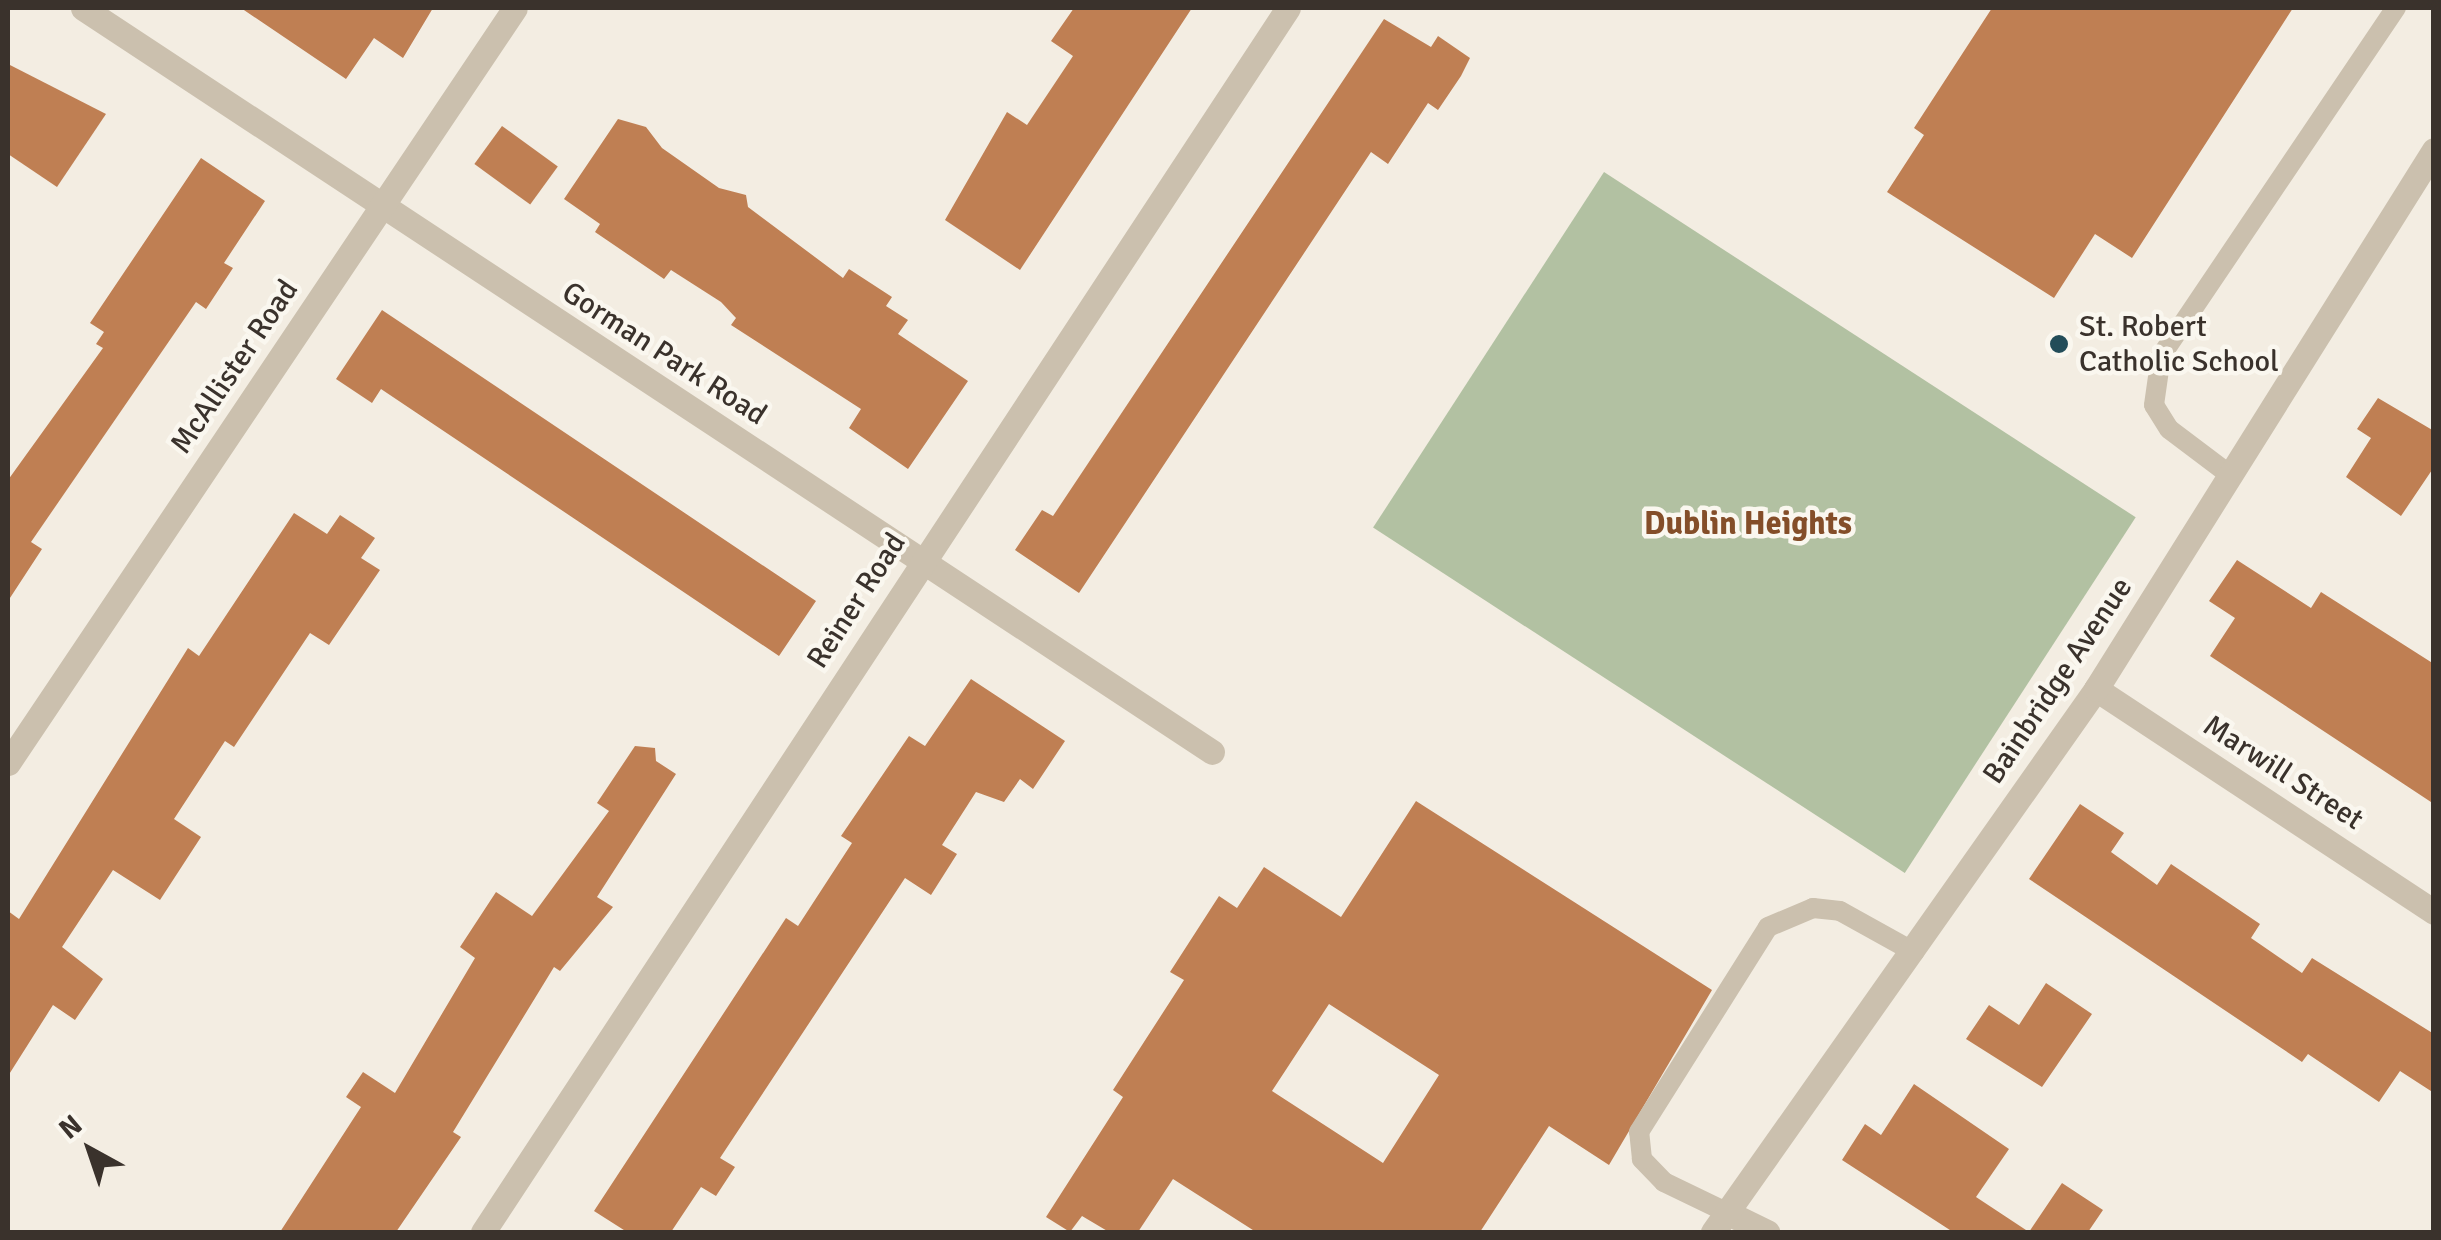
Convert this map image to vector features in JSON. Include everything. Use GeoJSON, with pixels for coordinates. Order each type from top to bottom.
{"type":"FeatureCollection","features":[{"type":"Feature","properties":{"kind":"street","name":"Gorman Park Road"},"geometry":{"type":"LineString","coordinates":[[83,8],[1212,752]]}},
{"type":"Feature","properties":{"kind":"street","name":"McAllister Road"},"geometry":{"type":"LineString","coordinates":[[8,763],[515,8]]}},
{"type":"Feature","properties":{"kind":"street","name":"Reiner Road"},"geometry":{"type":"LineString","coordinates":[[483,1232],[1288,8]]}},
{"type":"Feature","properties":{"kind":"street","name":"Bainbridge Avenue"},"geometry":{"type":"LineString","coordinates":[[1720,1222],[1914,952],[2096,688],[2434,150]]}},
{"type":"Feature","properties":{"kind":"street","name":"Marwill Street"},"geometry":{"type":"LineString","coordinates":[[2096,688],[2434,912]]}},
{"type":"Feature","properties":{"kind":"street"},"geometry":{"type":"LineString","coordinates":[[1720,1222],[1767,1232]]}},
{"type":"Feature","properties":{"kind":"lane"},"geometry":{"type":"LineString","coordinates":[[2230,475],[2169,429],[2154,405],[2162,356],[2396,8]]}},
{"type":"Feature","properties":{"kind":"lane"},"geometry":{"type":"LineString","coordinates":[[1720,1222],[1664,1182],[1642,1159],[1639,1132],[1768,926],[1812,908],[1840,911],[1914,952]]}},
{"type":"Feature","properties":{"kind":"green space"},"geometry":{"type":"Polygon","coordinates":[[[1604,172],[2136,517],[1905,873],[1373,528],[1604,172]]]}},
{"type":"Feature","properties":{"kind":"building"},"geometry":{"type":"Polygon","coordinates":[[[241,8],[433,8],[403,58],[374,38],[346,79],[241,8]]]}},
{"type":"Feature","properties":{"kind":"building"},"geometry":{"type":"Polygon","coordinates":[[[1074,8],[1192,8],[1020,270],[945,220],[1007,112],[1027,125],[1073,56],[1051,41],[1074,8]]]}},
{"type":"Feature","properties":{"kind":"building"},"geometry":{"type":"Polygon","coordinates":[[[1992,8],[2293,8],[2132,258],[2095,234],[2054,298],[1887,192],[1924,135],[1914,128],[1992,8]]]}},
{"type":"Feature","properties":{"kind":"building"},"geometry":{"type":"Polygon","coordinates":[[[1384,19],[1431,47],[1438,36],[1470,58],[1461,76],[1438,110],[1428,103],[1388,164],[1371,152],[1079,593],[1015,550],[1042,510],[1053,516],[1384,19]]]}},
{"type":"Feature","properties":{"kind":"building"},"geometry":{"type":"Polygon","coordinates":[[[8,64],[106,114],[57,187],[8,154],[8,64]]]}},
{"type":"Feature","properties":{"kind":"building"},"geometry":{"type":"Polygon","coordinates":[[[618,119],[646,127],[662,148],[719,188],[746,195],[748,207],[843,278],[849,269],[892,297],[886,306],[908,320],[898,334],[968,381],[908,469],[849,428],[861,409],[731,325],[736,318],[721,302],[671,270],[664,279],[595,232],[600,224],[564,199],[618,119]]]}},
{"type":"Feature","properties":{"kind":"building"},"geometry":{"type":"Polygon","coordinates":[[[502,126],[558,167],[530,205],[474,164],[502,126]]]}},
{"type":"Feature","properties":{"kind":"building"},"geometry":{"type":"Polygon","coordinates":[[[201,158],[265,201],[224,263],[233,268],[206,309],[196,302],[31,542],[42,549],[8,601],[8,480],[103,348],[96,344],[104,332],[90,323],[201,158]]]}},
{"type":"Feature","properties":{"kind":"building"},"geometry":{"type":"Polygon","coordinates":[[[382,310],[816,601],[779,656],[381,389],[372,403],[336,379],[382,310]]]}},
{"type":"Feature","properties":{"kind":"building"},"geometry":{"type":"Polygon","coordinates":[[[2378,398],[2434,431],[2434,467],[2401,516],[2346,477],[2371,438],[2357,429],[2378,398]]]}},
{"type":"Feature","properties":{"kind":"building"},"geometry":{"type":"Polygon","coordinates":[[[294,513],[327,534],[340,515],[375,538],[361,558],[380,570],[329,645],[310,633],[234,747],[225,741],[174,819],[201,837],[160,900],[113,870],[62,947],[103,979],[75,1020],[53,1005],[8,1076],[8,911],[19,919],[188,648],[199,656],[294,513]]]}},
{"type":"Feature","properties":{"kind":"building"},"geometry":{"type":"Polygon","coordinates":[[[2237,560],[2311,608],[2321,592],[2434,664],[2434,804],[2210,656],[2235,618],[2209,601],[2237,560]]]}},
{"type":"Feature","properties":{"kind":"building"},"geometry":{"type":"Polygon","coordinates":[[[971,679],[1065,741],[1033,789],[1020,779],[1004,802],[976,792],[942,845],[957,854],[931,895],[905,878],[720,1158],[735,1167],[716,1196],[701,1187],[671,1232],[627,1232],[594,1211],[786,918],[798,926],[852,843],[841,836],[909,736],[925,746],[971,679]]]}},
{"type":"Feature","properties":{"kind":"building"},"geometry":{"type":"Polygon","coordinates":[[[635,746],[655,748],[656,761],[676,774],[597,897],[613,907],[560,971],[554,967],[453,1132],[461,1137],[396,1232],[280,1232],[361,1107],[346,1097],[363,1072],[395,1093],[475,958],[460,947],[496,892],[532,916],[609,811],[597,803],[635,746]]]}},
{"type":"Feature","properties":{"kind":"building"},"geometry":{"type":"Polygon","coordinates":[[[1416,801],[1712,990],[1609,1165],[1549,1126],[1480,1232],[1256,1232],[1173,1179],[1138,1232],[1109,1232],[1082,1216],[1070,1232],[1046,1217],[1123,1097],[1113,1090],[1184,980],[1170,972],[1219,896],[1237,908],[1264,867],[1341,917],[1416,801]],[[1329,1004],[1272,1091],[1383,1163],[1439,1075],[1329,1004]]]}},
{"type":"Feature","properties":{"kind":"building"},"geometry":{"type":"Polygon","coordinates":[[[2080,804],[2124,833],[2111,852],[2157,885],[2171,864],[2260,924],[2251,938],[2302,973],[2312,958],[2434,1034],[2434,1093],[2400,1071],[2379,1102],[2308,1054],[2302,1062],[2029,879],[2080,804]]]}},
{"type":"Feature","properties":{"kind":"building"},"geometry":{"type":"Polygon","coordinates":[[[2046,983],[2092,1014],[2042,1087],[1966,1039],[1989,1005],[2019,1025],[2046,983]]]}},
{"type":"Feature","properties":{"kind":"building"},"geometry":{"type":"Polygon","coordinates":[[[1914,1084],[2009,1149],[1976,1197],[2029,1232],[1953,1232],[1842,1160],[1865,1124],[1881,1135],[1914,1084]]]}},
{"type":"Feature","properties":{"kind":"building"},"geometry":{"type":"Polygon","coordinates":[[[2062,1183],[2103,1210],[2088,1232],[2029,1232],[2062,1183]]]}},
{"type":"Feature","properties":{"kind":"place","name":"St. Robert Catholic School"},"geometry":{"type":"Point","coordinates":[2059,344]}},
{"type":"Feature","properties":{"kind":"district","name":"Dublin Heights"},"geometry":{"type":"Point","coordinates":[1748,524]}}]}
